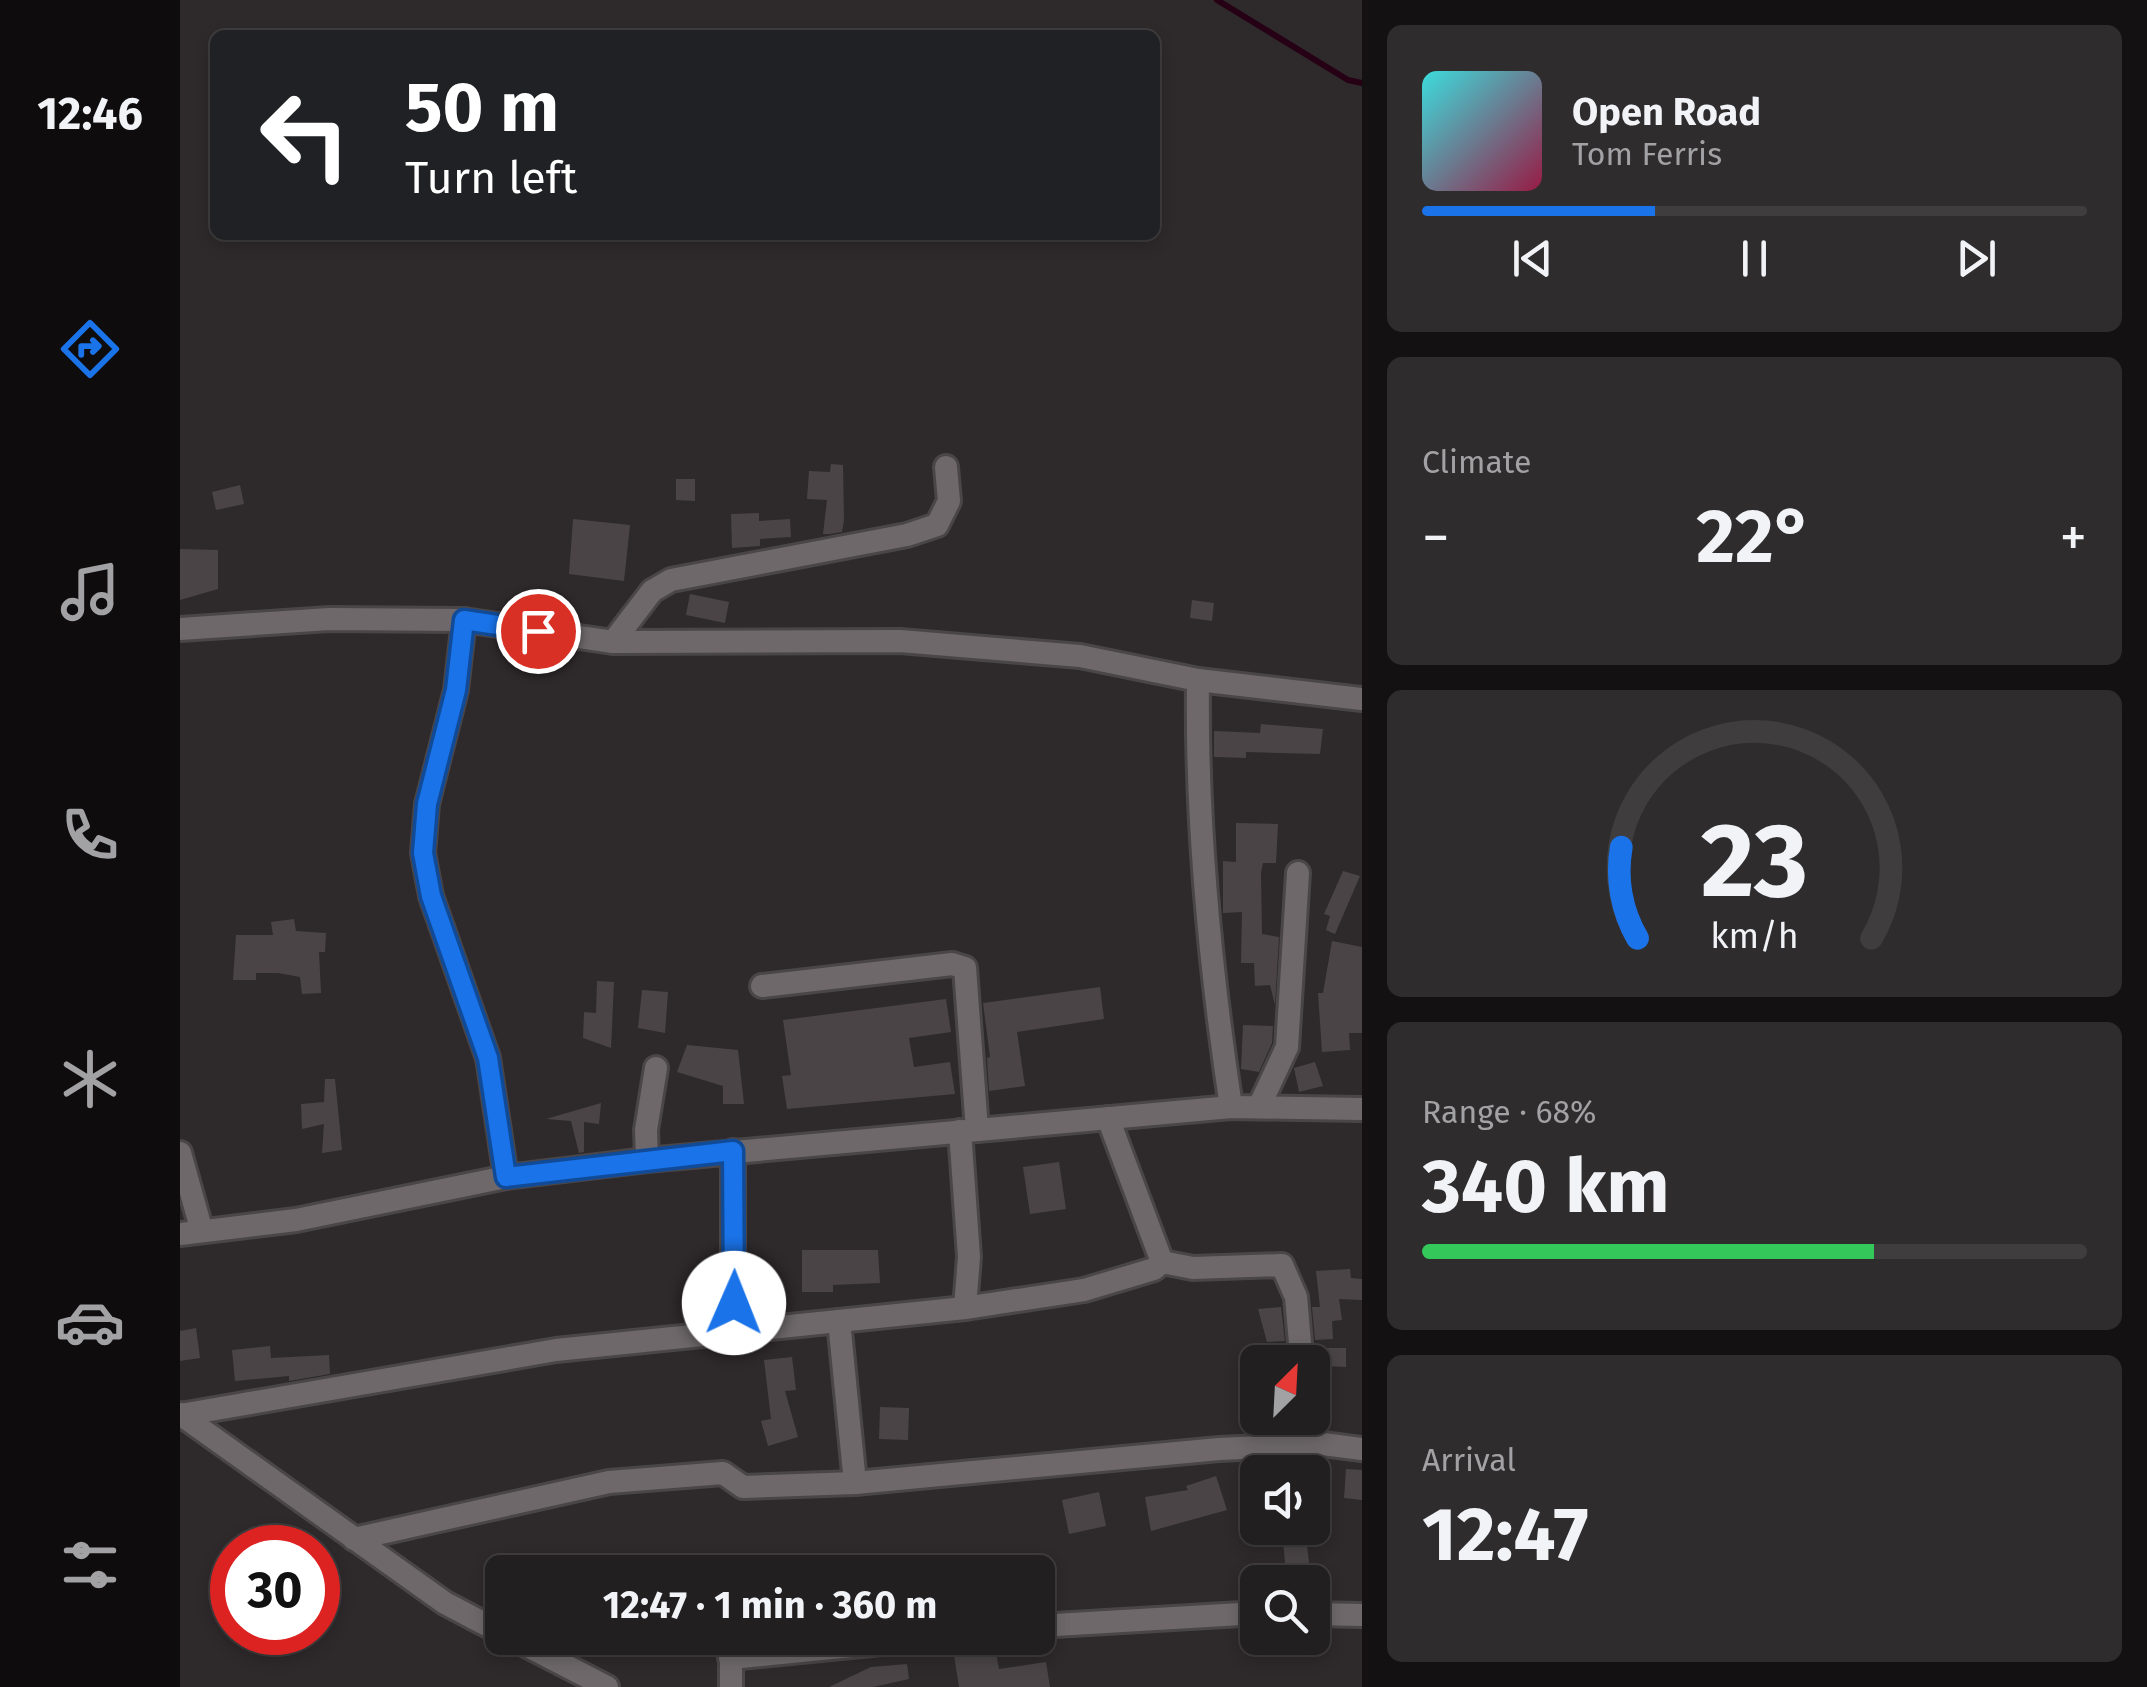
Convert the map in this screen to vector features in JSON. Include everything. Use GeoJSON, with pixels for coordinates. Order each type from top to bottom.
{"type":"FeatureCollection","features":[{"type":"Feature","properties":{"kind":"street"},"geometry":{"type":"LineString","coordinates":[[613,642],[652,590],[672,580],[907,536],[937,525],[949,501],[946,467]]}},
{"type":"Feature","properties":{"kind":"street"},"geometry":{"type":"LineString","coordinates":[[180,629],[329,619],[464,620],[613,642],[900,641],[1080,656],[1198,680],[1362,699]]}},
{"type":"Feature","properties":{"kind":"street"},"geometry":{"type":"LineString","coordinates":[[464,620],[456,690],[427,804],[423,853],[431,896],[488,1058],[506,1177]]}},
{"type":"Feature","properties":{"kind":"street"},"geometry":{"type":"LineString","coordinates":[[1198,680],[1197,757],[1219,1026],[1231,1108]]}},
{"type":"Feature","properties":{"kind":"street"},"geometry":{"type":"LineString","coordinates":[[1259,1107],[1287,1047],[1298,873]]}},
{"type":"Feature","properties":{"kind":"street"},"geometry":{"type":"LineString","coordinates":[[762,986],[952,964],[965,968],[969,1130],[965,1308]]}},
{"type":"Feature","properties":{"kind":"street"},"geometry":{"type":"LineString","coordinates":[[647,1160],[646,1130],[656,1068]]}},
{"type":"Feature","properties":{"kind":"street"},"geometry":{"type":"LineString","coordinates":[[180,1154],[190,1231],[296,1220],[506,1177],[647,1160],[1231,1108],[1362,1108]]}},
{"type":"Feature","properties":{"kind":"street"},"geometry":{"type":"LineString","coordinates":[[1108,1118],[1162,1262]]}},
{"type":"Feature","properties":{"kind":"street"},"geometry":{"type":"LineString","coordinates":[[733,1151],[733,1330]]}},
{"type":"Feature","properties":{"kind":"street"},"geometry":{"type":"LineString","coordinates":[[181,1414],[556,1350],[965,1308],[1084,1290],[1154,1270],[1162,1262]]}},
{"type":"Feature","properties":{"kind":"street"},"geometry":{"type":"LineString","coordinates":[[1162,1262],[1193,1268],[1282,1265],[1296,1297],[1300,1343]]}},
{"type":"Feature","properties":{"kind":"street"},"geometry":{"type":"LineString","coordinates":[[839,1321],[856,1483]]}},
{"type":"Feature","properties":{"kind":"street"},"geometry":{"type":"LineString","coordinates":[[181,1414],[445,1603],[485,1624]]}},
{"type":"Feature","properties":{"kind":"street"},"geometry":{"type":"LineString","coordinates":[[354,1539],[609,1482],[723,1473],[743,1487],[856,1483],[1219,1449],[1323,1444],[1362,1449]]}},
{"type":"Feature","properties":{"kind":"street"},"geometry":{"type":"LineString","coordinates":[[1055,1625],[1240,1614]]}},
{"type":"Feature","properties":{"kind":"street"},"geometry":{"type":"LineString","coordinates":[[1330,1614],[1362,1615]]}},
{"type":"Feature","properties":{"kind":"street"},"geometry":{"type":"LineString","coordinates":[[546,1655],[603,1686]]}},
{"type":"Feature","properties":{"kind":"street"},"geometry":{"type":"LineString","coordinates":[[730,1687],[731,1655]]}},
{"type":"Feature","properties":{"kind":"building"},"geometry":{"type":"Polygon","coordinates":[[[831,464],[843,465],[844,520],[842,532],[823,534],[827,500],[807,499],[809,471],[830,472],[831,464]]]}},
{"type":"Feature","properties":{"kind":"building"},"geometry":{"type":"Polygon","coordinates":[[[676,479],[695,479],[695,501],[676,500],[676,479]]]}},
{"type":"Feature","properties":{"kind":"building"},"geometry":{"type":"Polygon","coordinates":[[[240,485],[244,504],[216,510],[212,492],[240,485]]]}},
{"type":"Feature","properties":{"kind":"building"},"geometry":{"type":"Polygon","coordinates":[[[759,513],[759,521],[790,519],[791,537],[760,539],[760,546],[732,548],[731,514],[759,513]]]}},
{"type":"Feature","properties":{"kind":"building"},"geometry":{"type":"Polygon","coordinates":[[[573,519],[630,525],[624,581],[569,574],[573,519]]]}},
{"type":"Feature","properties":{"kind":"building"},"geometry":{"type":"Polygon","coordinates":[[[180,549],[218,550],[218,589],[180,600],[180,549]]]}},
{"type":"Feature","properties":{"kind":"building"},"geometry":{"type":"Polygon","coordinates":[[[690,594],[729,602],[725,623],[686,615],[690,594]]]}},
{"type":"Feature","properties":{"kind":"building"},"geometry":{"type":"Polygon","coordinates":[[[1192,600],[1214,603],[1212,621],[1190,618],[1192,600]]]}},
{"type":"Feature","properties":{"kind":"building"},"geometry":{"type":"Polygon","coordinates":[[[1261,724],[1323,729],[1320,754],[1246,752],[1246,758],[1214,757],[1214,731],[1260,733],[1261,724]]]}},
{"type":"Feature","properties":{"kind":"building"},"geometry":{"type":"Polygon","coordinates":[[[1236,823],[1278,824],[1276,863],[1263,863],[1261,873],[1262,934],[1279,937],[1275,1005],[1270,985],[1255,986],[1254,963],[1241,963],[1242,912],[1223,913],[1223,861],[1236,862],[1236,823]]]}},
{"type":"Feature","properties":{"kind":"building"},"geometry":{"type":"Polygon","coordinates":[[[1343,871],[1360,876],[1335,934],[1326,930],[1330,916],[1324,914],[1343,871]]]}},
{"type":"Feature","properties":{"kind":"building"},"geometry":{"type":"Polygon","coordinates":[[[294,919],[296,931],[326,933],[325,952],[319,952],[321,993],[302,994],[300,977],[278,973],[256,973],[256,980],[233,980],[236,935],[273,935],[271,922],[294,919]]]}},
{"type":"Feature","properties":{"kind":"building"},"geometry":{"type":"Polygon","coordinates":[[[1332,941],[1362,947],[1362,1033],[1349,1033],[1350,1050],[1322,1052],[1318,993],[1323,993],[1332,941]]]}},
{"type":"Feature","properties":{"kind":"building"},"geometry":{"type":"Polygon","coordinates":[[[597,981],[614,982],[611,1048],[583,1038],[584,1012],[596,1013],[597,981]]]}},
{"type":"Feature","properties":{"kind":"building"},"geometry":{"type":"Polygon","coordinates":[[[1100,987],[1104,1019],[1017,1032],[1025,1086],[989,1091],[990,1057],[983,1003],[1100,987]]]}},
{"type":"Feature","properties":{"kind":"building"},"geometry":{"type":"Polygon","coordinates":[[[642,990],[668,992],[665,1033],[638,1028],[642,990]]]}},
{"type":"Feature","properties":{"kind":"building"},"geometry":{"type":"Polygon","coordinates":[[[946,999],[951,1032],[909,1038],[914,1067],[950,1062],[955,1094],[787,1109],[782,1076],[791,1075],[783,1020],[946,999]]]}},
{"type":"Feature","properties":{"kind":"building"},"geometry":{"type":"Polygon","coordinates":[[[1243,1025],[1273,1026],[1272,1043],[1259,1072],[1241,1069],[1243,1025]]]}},
{"type":"Feature","properties":{"kind":"building"},"geometry":{"type":"Polygon","coordinates":[[[687,1045],[738,1050],[744,1104],[723,1104],[723,1086],[677,1072],[687,1045]]]}},
{"type":"Feature","properties":{"kind":"building"},"geometry":{"type":"Polygon","coordinates":[[[1315,1062],[1323,1086],[1299,1092],[1294,1068],[1315,1062]]]}},
{"type":"Feature","properties":{"kind":"building"},"geometry":{"type":"Polygon","coordinates":[[[325,1079],[335,1079],[342,1150],[322,1153],[324,1124],[302,1129],[301,1104],[324,1102],[325,1079]]]}},
{"type":"Feature","properties":{"kind":"building"},"geometry":{"type":"Polygon","coordinates":[[[601,1103],[599,1124],[584,1122],[584,1152],[579,1153],[571,1121],[546,1119],[601,1103]]]}},
{"type":"Feature","properties":{"kind":"building"},"geometry":{"type":"Polygon","coordinates":[[[1059,1162],[1066,1209],[1030,1214],[1023,1167],[1059,1162]]]}},
{"type":"Feature","properties":{"kind":"building"},"geometry":{"type":"Polygon","coordinates":[[[802,1250],[878,1250],[880,1283],[833,1285],[833,1292],[802,1292],[802,1250]]]}},
{"type":"Feature","properties":{"kind":"building"},"geometry":{"type":"Polygon","coordinates":[[[1350,1269],[1351,1278],[1362,1279],[1362,1300],[1339,1299],[1342,1320],[1332,1321],[1333,1339],[1315,1340],[1312,1307],[1320,1307],[1316,1271],[1350,1269]]]}},
{"type":"Feature","properties":{"kind":"building"},"geometry":{"type":"Polygon","coordinates":[[[1281,1307],[1285,1341],[1267,1342],[1258,1309],[1281,1307]]]}},
{"type":"Feature","properties":{"kind":"building"},"geometry":{"type":"Polygon","coordinates":[[[196,1328],[200,1358],[180,1361],[180,1331],[196,1328]]]}},
{"type":"Feature","properties":{"kind":"building"},"geometry":{"type":"Polygon","coordinates":[[[270,1346],[271,1358],[329,1355],[330,1374],[289,1381],[289,1376],[235,1381],[232,1350],[270,1346]]]}},
{"type":"Feature","properties":{"kind":"building"},"geometry":{"type":"Polygon","coordinates":[[[1330,1348],[1346,1348],[1346,1367],[1330,1366],[1330,1348]]]}},
{"type":"Feature","properties":{"kind":"building"},"geometry":{"type":"Polygon","coordinates":[[[792,1357],[796,1390],[785,1391],[798,1437],[768,1446],[761,1421],[771,1419],[764,1360],[792,1357]]]}},
{"type":"Feature","properties":{"kind":"building"},"geometry":{"type":"Polygon","coordinates":[[[880,1407],[909,1408],[908,1440],[879,1439],[880,1407]]]}},
{"type":"Feature","properties":{"kind":"building"},"geometry":{"type":"Polygon","coordinates":[[[1346,1469],[1362,1470],[1362,1500],[1344,1498],[1346,1469]]]}},
{"type":"Feature","properties":{"kind":"building"},"geometry":{"type":"Polygon","coordinates":[[[1216,1476],[1227,1510],[1151,1531],[1145,1497],[1188,1490],[1186,1486],[1216,1476]]]}},
{"type":"Feature","properties":{"kind":"building"},"geometry":{"type":"Polygon","coordinates":[[[1099,1492],[1106,1526],[1069,1534],[1062,1500],[1099,1492]]]}},
{"type":"Feature","properties":{"kind":"building"},"geometry":{"type":"Polygon","coordinates":[[[1284,1545],[1307,1545],[1309,1565],[1285,1565],[1284,1545]]]}},
{"type":"Feature","properties":{"kind":"building"},"geometry":{"type":"Polygon","coordinates":[[[954,1655],[996,1655],[999,1669],[1046,1662],[1050,1687],[959,1687],[954,1655]]]}},
{"type":"Feature","properties":{"kind":"building"},"geometry":{"type":"Polygon","coordinates":[[[907,1664],[909,1679],[873,1687],[829,1687],[871,1667],[907,1664]]]}},
{"type":"Feature","properties":{"kind":"waterway"},"geometry":{"type":"LineString","coordinates":[[1217,0],[1348,80],[1362,83]]}},
{"type":"Feature","properties":{"kind":"route"},"geometry":{"type":"LineString","coordinates":[[538,631],[464,620],[456,690],[427,804],[423,853],[431,896],[488,1058],[506,1177],[733,1151],[734,1303]]}}]}
